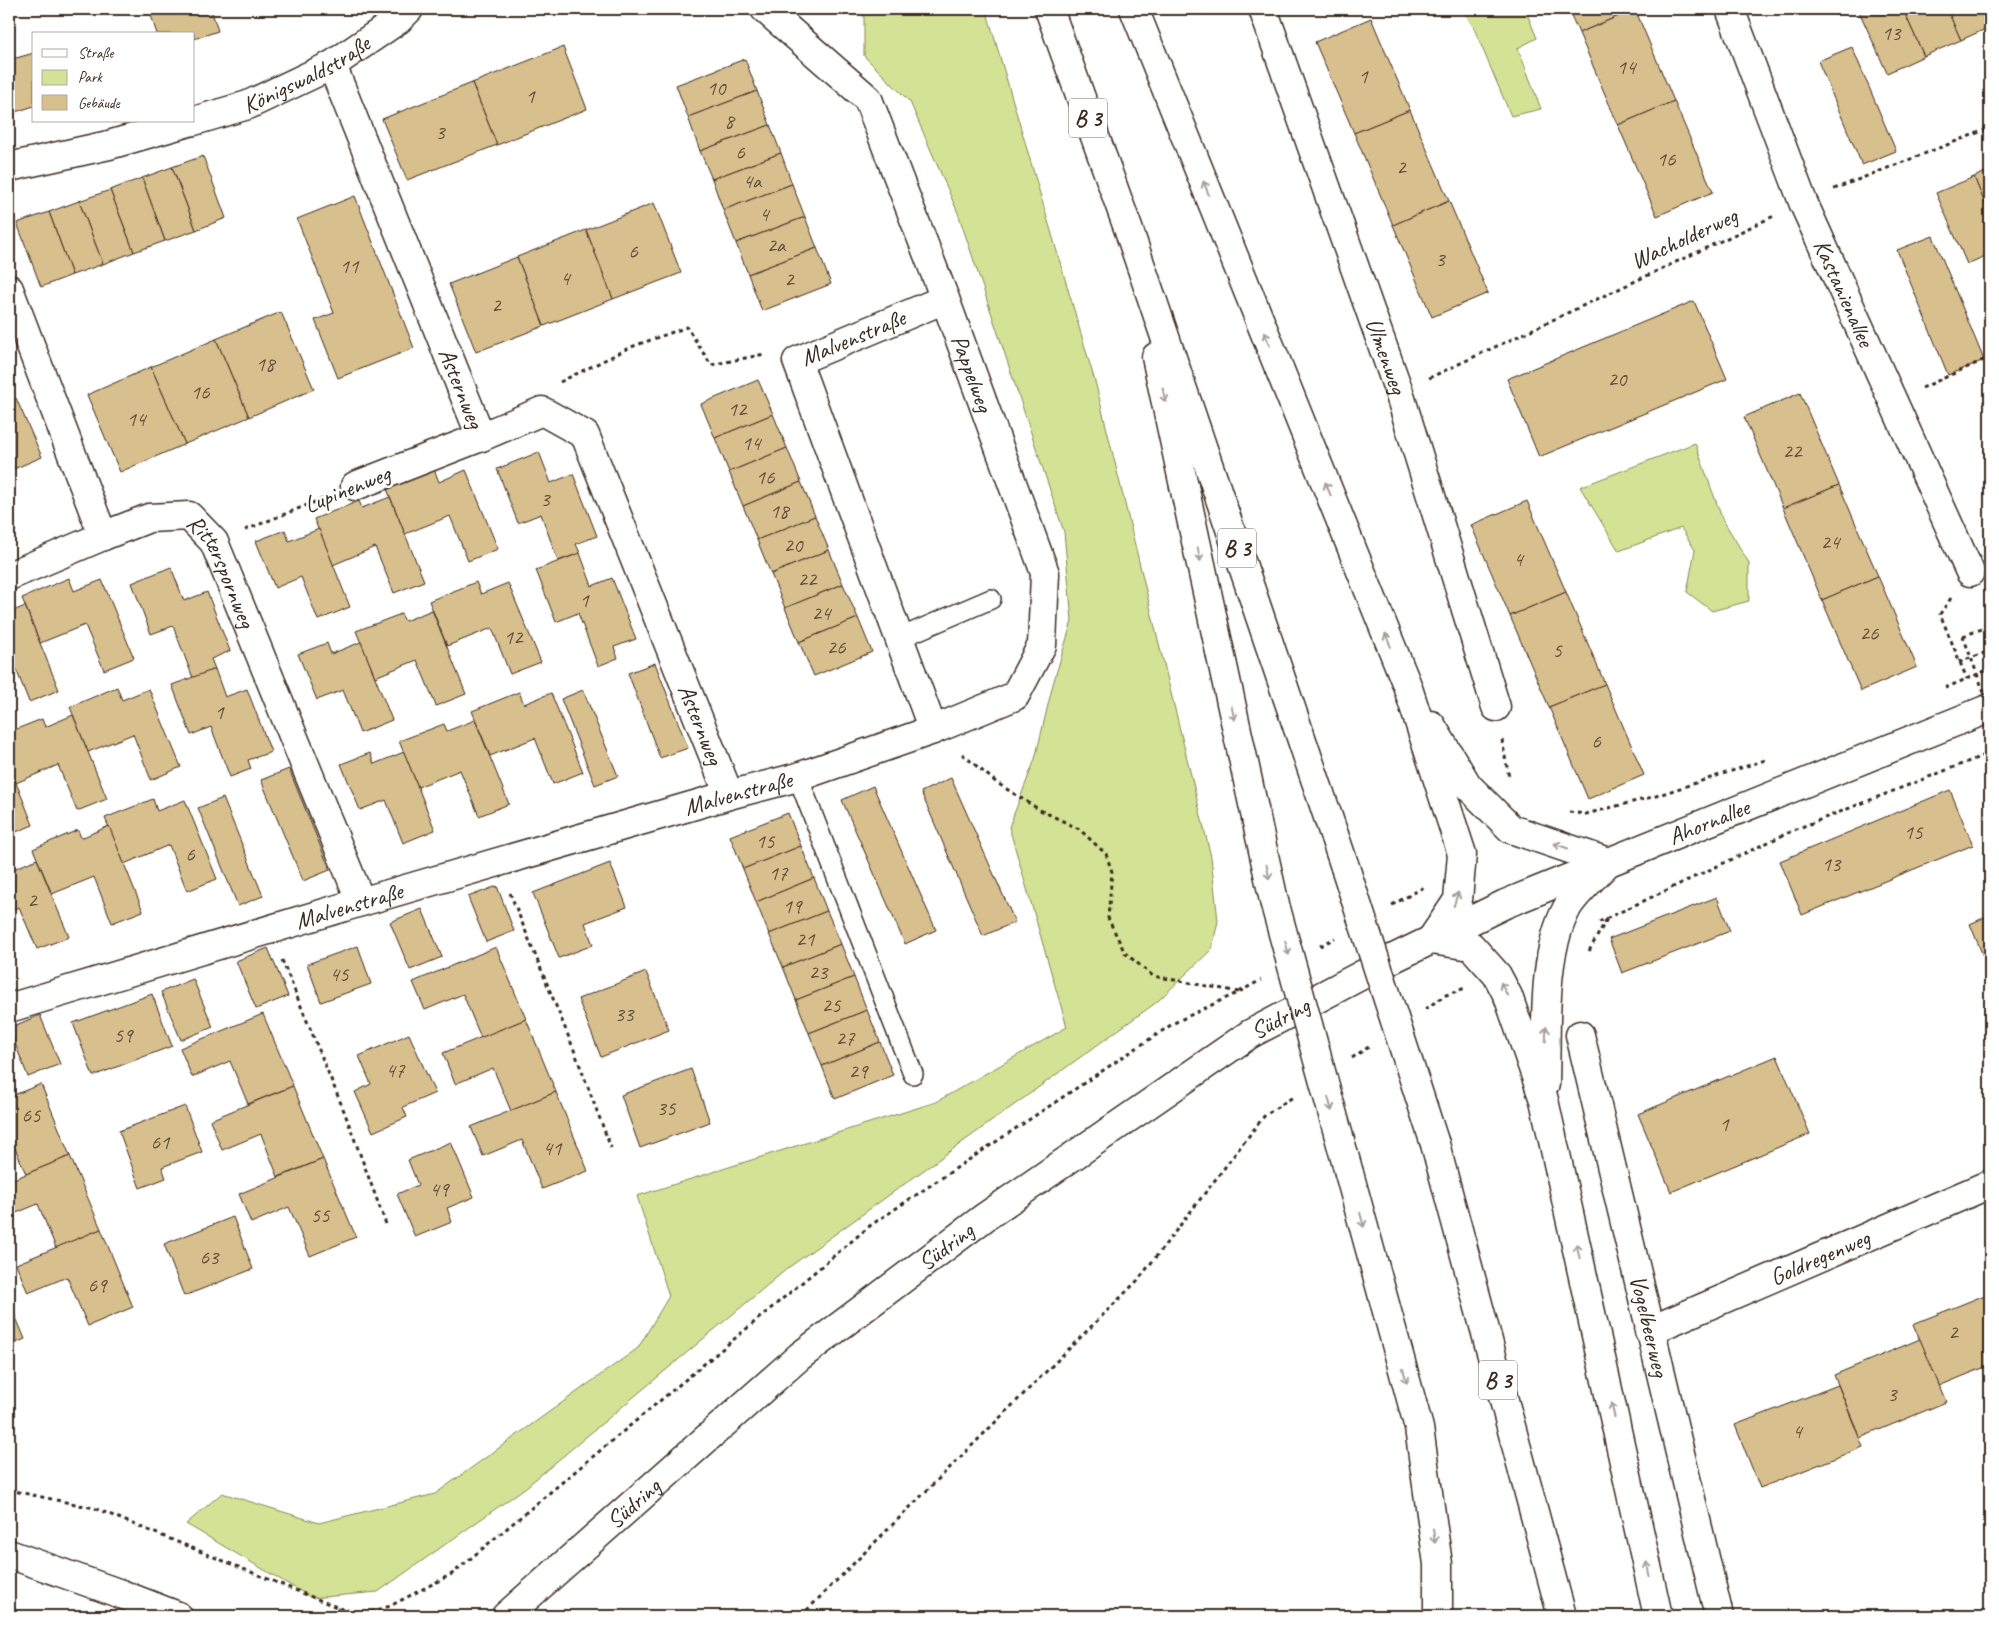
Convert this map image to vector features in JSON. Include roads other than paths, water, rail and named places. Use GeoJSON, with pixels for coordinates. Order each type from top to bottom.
{"type":"FeatureCollection","features":[{"type":"Feature","properties":{"kind":"main road","name":"Königswaldstraße"},"geometry":{"type":"LineString","coordinates":[[195,120],[248,105],[332,65],[398,20],[408,9]]}},
{"type":"Feature","properties":{"kind":"main road","name":"Pappelweg"},"geometry":{"type":"LineString","coordinates":[[764,9],[868,99],[945,299],[1044,573],[1042,645],[1015,696],[933,730]]}},
{"type":"Feature","properties":{"kind":"main road","name":"B 3"},"geometry":{"type":"LineString","coordinates":[[1049,9],[1128,228],[1345,867],[1435,1144],[1562,1616]]}},
{"type":"Feature","properties":{"kind":"main road"},"geometry":{"type":"LineString","coordinates":[[1134,9],[1407,685],[1462,854],[1458,900],[1431,940],[1471,946],[1498,975],[1508,996],[1544,1100],[1658,1616]]}},
{"type":"Feature","properties":{"kind":"main road","name":"Ulmenweg"},"geometry":{"type":"LineString","coordinates":[[1263,9],[1399,392],[1496,708]]}},
{"type":"Feature","properties":{"kind":"main road","name":"Kastanienallee"},"geometry":{"type":"LineString","coordinates":[[1730,9],[1803,202],[1970,572]]}},
{"type":"Feature","properties":{"kind":"main road","name":"Asternweg"},"geometry":{"type":"LineString","coordinates":[[332,65],[481,437],[542,411],[584,435],[729,795]]}},
{"type":"Feature","properties":{"kind":"main road","name":"Königswaldstraße"},"geometry":{"type":"LineString","coordinates":[[9,167],[109,145],[190,122]]}},
{"type":"Feature","properties":{"kind":"main road"},"geometry":{"type":"LineString","coordinates":[[1128,228],[1274,901],[1419,1428],[1438,1564],[1438,1616]]}},
{"type":"Feature","properties":{"kind":"main road"},"geometry":{"type":"LineString","coordinates":[[9,289],[103,536],[9,576]]}},
{"type":"Feature","properties":{"kind":"main road","name":"Malvenstraße"},"geometry":{"type":"LineString","coordinates":[[9,1008],[497,862],[798,777],[933,730],[797,362],[945,299]]}},
{"type":"Feature","properties":{"kind":"main road","name":"Lupinenweg"},"geometry":{"type":"LineString","coordinates":[[355,486],[481,437]]}},
{"type":"Feature","properties":{"kind":"main road","name":"Ritterspornweg"},"geometry":{"type":"LineString","coordinates":[[103,536],[149,518],[189,516],[214,542],[361,902]]}},
{"type":"Feature","properties":{"kind":"main road"},"geometry":{"type":"LineString","coordinates":[[1407,685],[1468,786],[1511,829],[1608,862],[1568,907],[1552,951],[1548,975],[1544,1100]]}},
{"type":"Feature","properties":{"kind":"main road","name":"Ahornallee"},"geometry":{"type":"LineString","coordinates":[[1431,940],[1505,904],[1990,708]]}},
{"type":"Feature","properties":{"kind":"main road","name":"Südring"},"geometry":{"type":"LineString","coordinates":[[505,1615],[800,1356],[985,1217],[1250,1034],[1431,940]]}},
{"type":"Feature","properties":{"kind":"main road","name":"Vogelbeerweg"},"geometry":{"type":"LineString","coordinates":[[1580,1035],[1649,1330],[1719,1616]]}},
{"type":"Feature","properties":{"kind":"main road","name":"Goldregenweg"},"geometry":{"type":"LineString","coordinates":[[1649,1330],[1990,1184]]}},
{"type":"Feature","properties":{"kind":"main road"},"geometry":{"type":"LineString","coordinates":[[9,1554],[178,1616]]}},
{"type":"Feature","properties":{"kind":"main road"},"geometry":{"type":"LineString","coordinates":[[121,1594],[144,1616]]}},
{"type":"Feature","properties":{"kind":"lane"},"geometry":{"type":"LineString","coordinates":[[900,638],[991,598]]}},
{"type":"Feature","properties":{"kind":"lane"},"geometry":{"type":"LineString","coordinates":[[798,777],[913,1074]]}}]}
